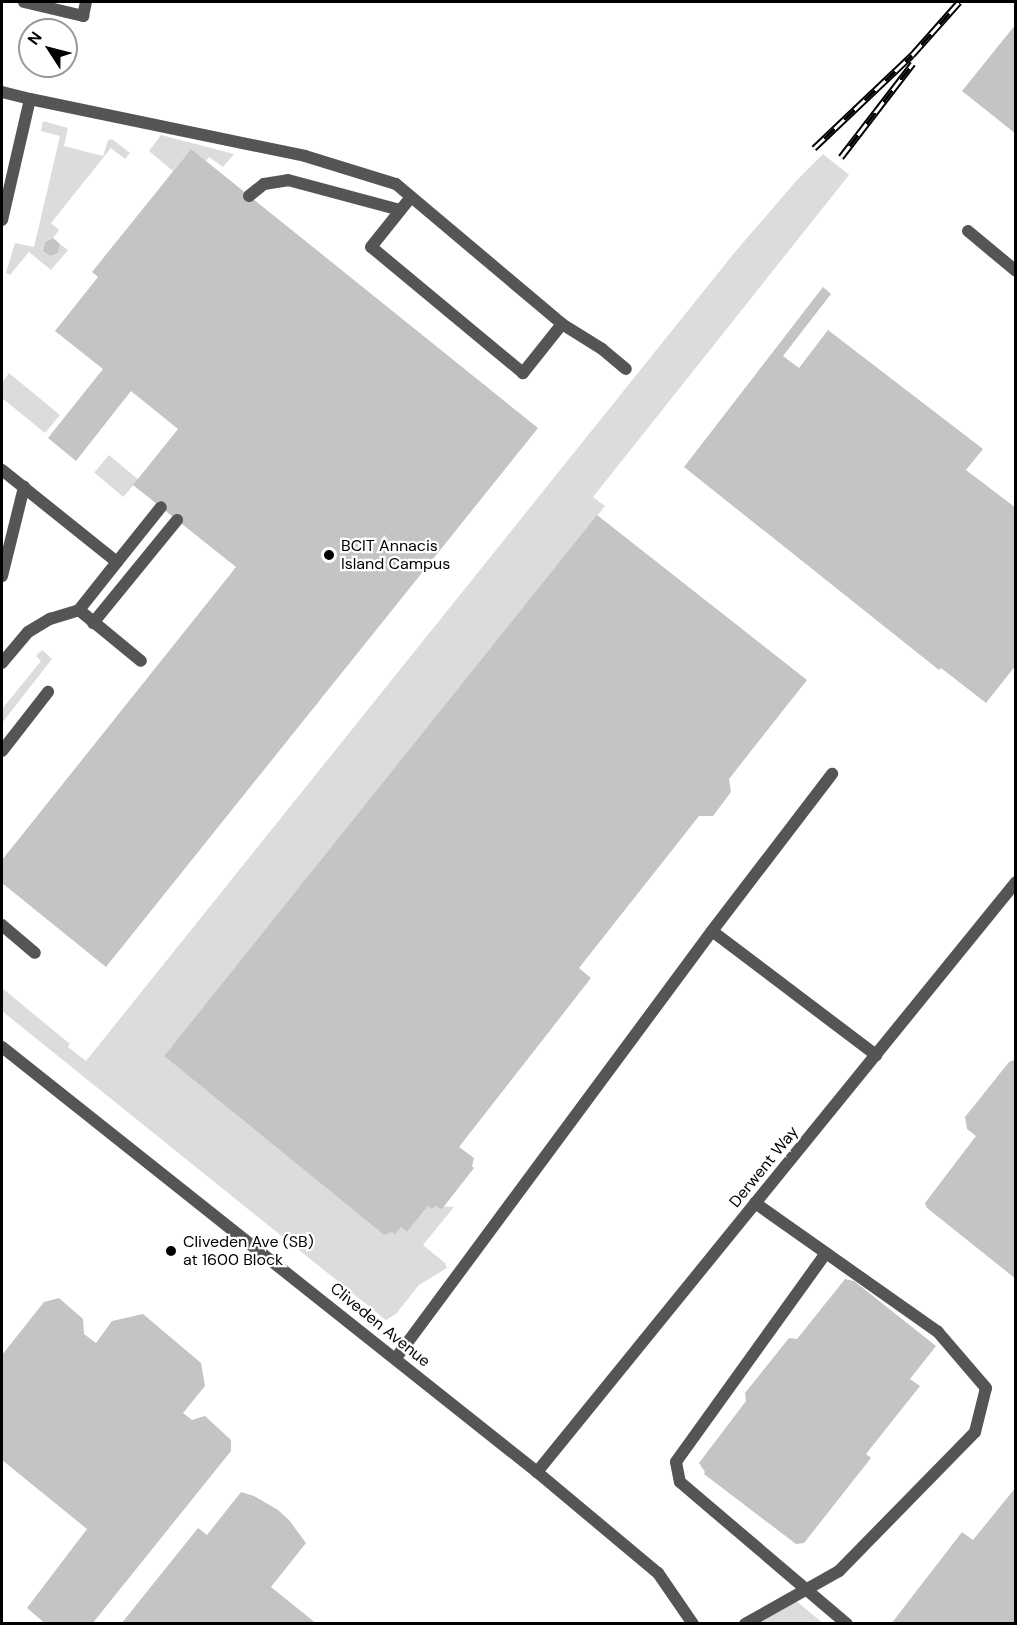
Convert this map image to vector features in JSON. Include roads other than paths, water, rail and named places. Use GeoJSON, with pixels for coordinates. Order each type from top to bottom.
{"type":"FeatureCollection","features":[{"type":"Feature","properties":{"kind":"street"},"geometry":{"type":"LineString","coordinates":[[24,2],[83,16],[87,2]]}},
{"type":"Feature","properties":{"kind":"street"},"geometry":{"type":"LineString","coordinates":[[2,92],[305,156],[396,184],[562,324],[602,349],[626,369]]}},
{"type":"Feature","properties":{"kind":"street"},"geometry":{"type":"LineString","coordinates":[[2,220],[30,99]]}},
{"type":"Feature","properties":{"kind":"street"},"geometry":{"type":"LineString","coordinates":[[249,196],[264,184],[288,180],[400,210]]}},
{"type":"Feature","properties":{"kind":"street"},"geometry":{"type":"LineString","coordinates":[[411,197],[371,247],[523,373],[562,324]]}},
{"type":"Feature","properties":{"kind":"street"},"geometry":{"type":"LineString","coordinates":[[968,231],[1016,271]]}},
{"type":"Feature","properties":{"kind":"street"},"geometry":{"type":"LineString","coordinates":[[2,470],[117,562]]}},
{"type":"Feature","properties":{"kind":"street"},"geometry":{"type":"LineString","coordinates":[[2,576],[24,487]]}},
{"type":"Feature","properties":{"kind":"street"},"geometry":{"type":"LineString","coordinates":[[2,663],[28,632],[50,619],[79,610],[161,507]]}},
{"type":"Feature","properties":{"kind":"street"},"geometry":{"type":"LineString","coordinates":[[93,623],[177,520]]}},
{"type":"Feature","properties":{"kind":"street"},"geometry":{"type":"LineString","coordinates":[[79,610],[141,661]]}},
{"type":"Feature","properties":{"kind":"street"},"geometry":{"type":"LineString","coordinates":[[2,751],[48,692]]}},
{"type":"Feature","properties":{"kind":"street"},"geometry":{"type":"LineString","coordinates":[[396,1358],[712,931],[832,774]]}},
{"type":"Feature","properties":{"kind":"street","name":"Derwent Way"},"geometry":{"type":"LineString","coordinates":[[537,1472],[1016,882]]}},
{"type":"Feature","properties":{"kind":"street"},"geometry":{"type":"LineString","coordinates":[[2,925],[35,953]]}},
{"type":"Feature","properties":{"kind":"street"},"geometry":{"type":"LineString","coordinates":[[712,931],[876,1055]]}},
{"type":"Feature","properties":{"kind":"street","name":"Cliveden Avenue"},"geometry":{"type":"LineString","coordinates":[[2,1047],[537,1472],[658,1573],[693,1623]]}},
{"type":"Feature","properties":{"kind":"street"},"geometry":{"type":"LineString","coordinates":[[745,1623],[840,1571],[975,1432],[986,1388],[938,1332],[755,1203]]}},
{"type":"Feature","properties":{"kind":"street"},"geometry":{"type":"LineString","coordinates":[[826,1253],[676,1462],[680,1482],[804,1590],[847,1623]]}},
{"type":"Feature","properties":{"kind":"railway"},"geometry":{"type":"LineString","coordinates":[[814,148],[912,55],[959,2]]}},
{"type":"Feature","properties":{"kind":"railway"},"geometry":{"type":"LineString","coordinates":[[841,157],[913,63]]}},
{"type":"Feature","properties":{"kind":"place","name":"BCIT Annacis Island Campus"},"geometry":{"type":"Point","coordinates":[329,555]}},
{"type":"Feature","properties":{"kind":"place","name":"Cliveden Ave (SB) at 1600 Block"},"geometry":{"type":"Point","coordinates":[171,1251]}}]}
